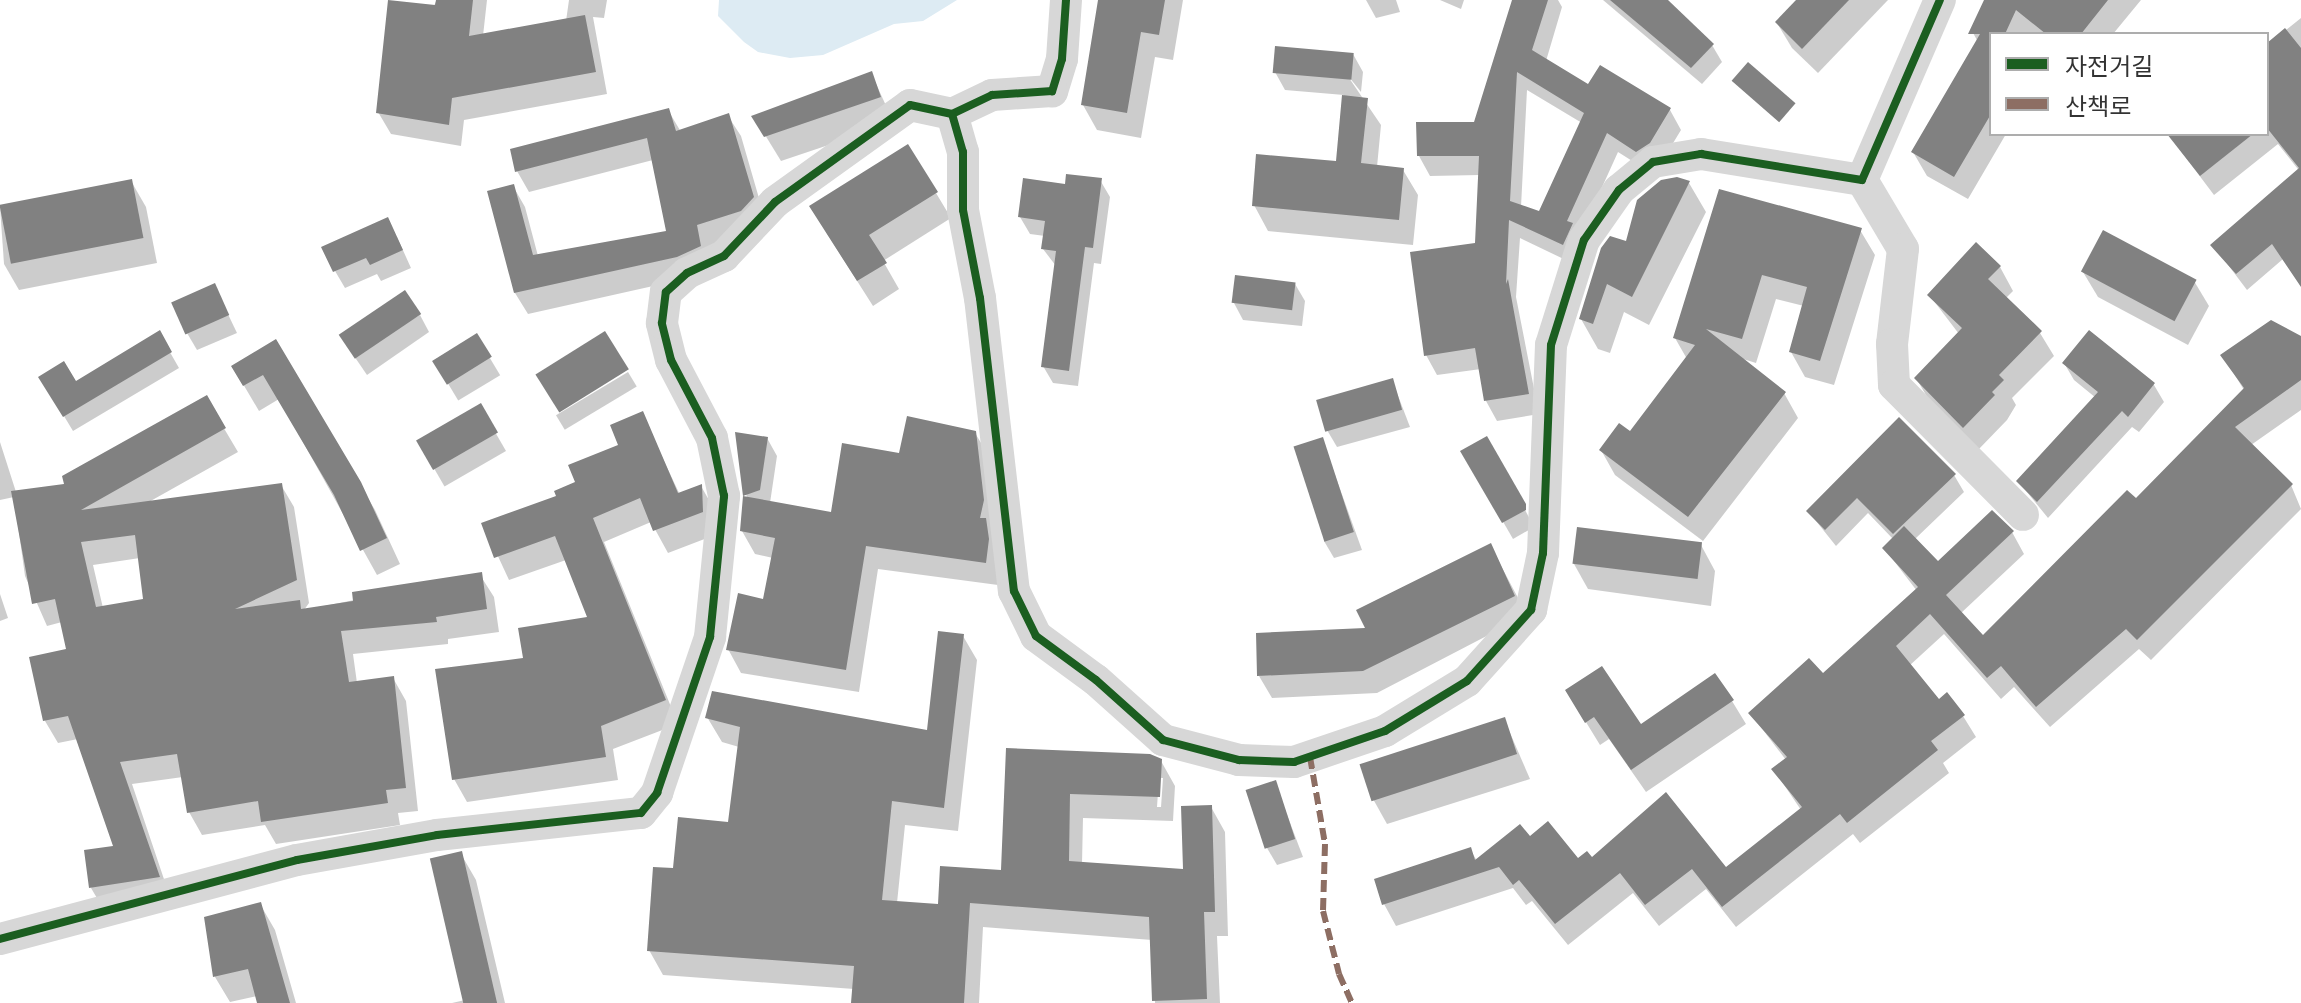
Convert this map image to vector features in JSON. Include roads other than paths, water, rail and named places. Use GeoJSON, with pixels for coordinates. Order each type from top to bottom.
{"type":"FeatureCollection","features":[{"type":"Feature","properties":{"kind":"street"},"geometry":{"type":"LineString","coordinates":[[0,939],[297,860],[437,835],[641,813],[657,793],[710,637],[724,496],[712,438],[671,360],[662,323],[666,292],[687,273],[724,256],[775,202],[910,105],[952,114],[992,95],[1052,91],[1062,59],[1066,0]]}},
{"type":"Feature","properties":{"kind":"street"},"geometry":{"type":"LineString","coordinates":[[1862,180],[1940,0]]}},
{"type":"Feature","properties":{"kind":"street"},"geometry":{"type":"LineString","coordinates":[[952,114],[963,152],[963,210],[980,298],[1014,591],[1036,636],[1163,740],[1239,760],[1294,762],[1385,731],[1467,681],[1531,610],[1543,553],[1551,345],[1584,240],[1619,190],[1653,162],[1701,154],[1862,180]]}},
{"type":"Feature","properties":{"kind":"street"},"geometry":{"type":"LineString","coordinates":[[1862,180],[1903,249],[1892,344],[1894,385],[2023,515]]}}]}
